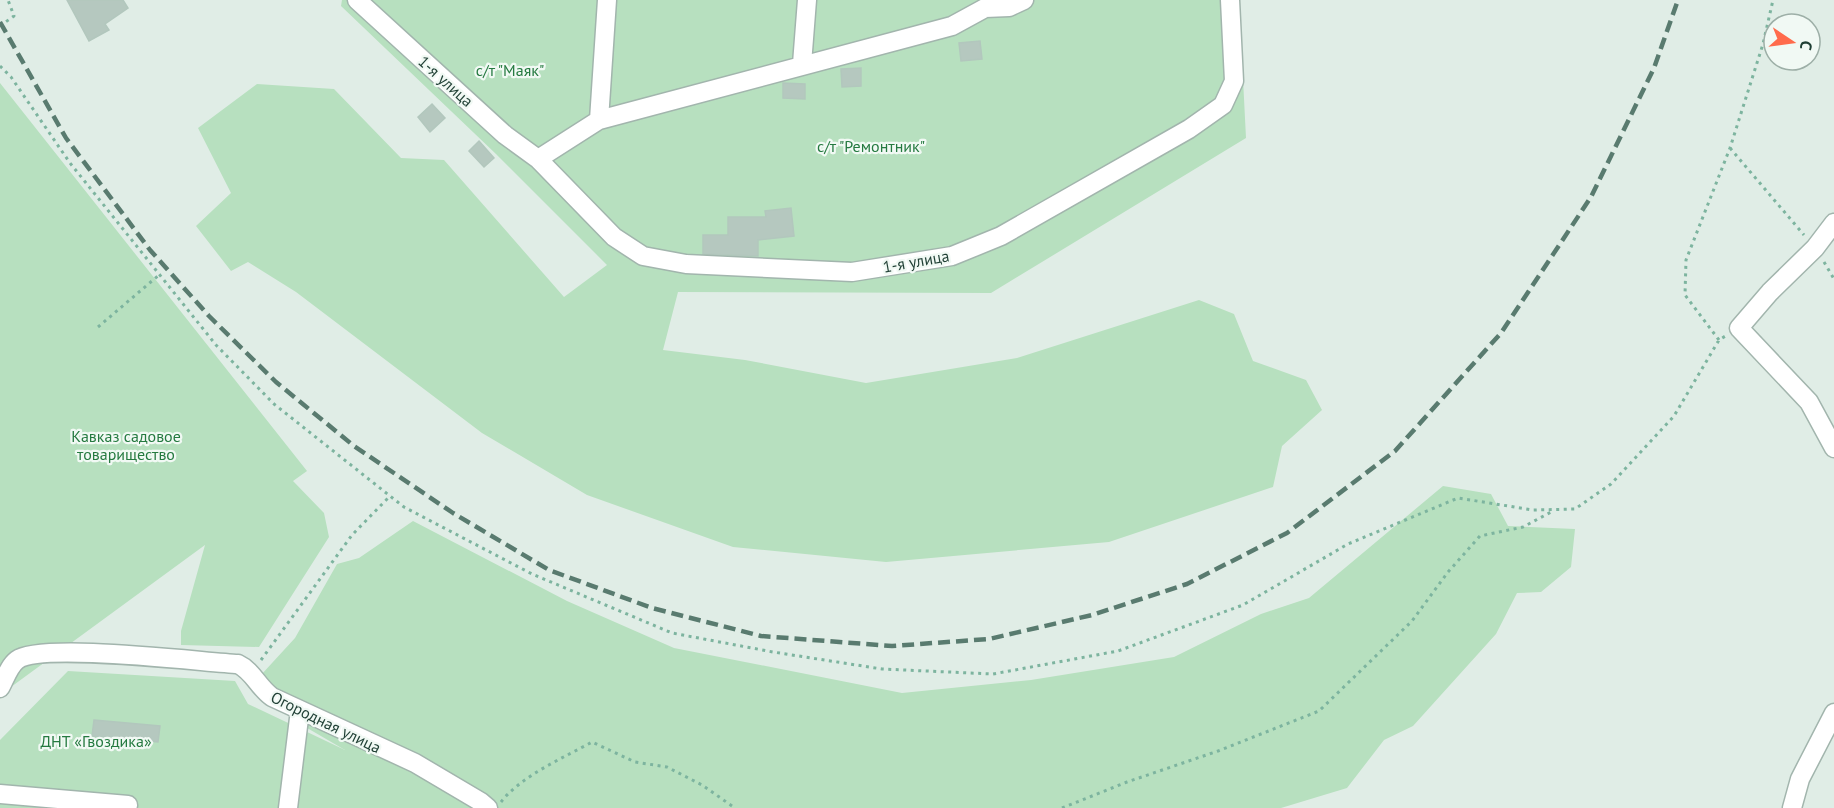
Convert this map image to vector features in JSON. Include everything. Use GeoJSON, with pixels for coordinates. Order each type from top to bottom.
{"type":"FeatureCollection","features":[{"type":"Feature","properties":{"kind":"street","name":"1-я улица"},"geometry":{"type":"LineString","coordinates":[[357,0],[505,135],[538,159],[614,237],[644,256],[686,264],[852,272],[952,256],[1001,236],[1189,129],[1223,105],[1234,81],[1230,0]]}},
{"type":"Feature","properties":{"kind":"street"},"geometry":{"type":"LineString","coordinates":[[599,120],[607,0]]}},
{"type":"Feature","properties":{"kind":"street"},"geometry":{"type":"LineString","coordinates":[[802,64],[807,0]]}},
{"type":"Feature","properties":{"kind":"street"},"geometry":{"type":"LineString","coordinates":[[538,159],[599,120],[951,26],[985,4],[1009,7],[1024,0]]}},
{"type":"Feature","properties":{"kind":"street"},"geometry":{"type":"LineString","coordinates":[[1834,223],[1815,248],[1770,292],[1739,328],[1809,402],[1834,448]]}},
{"type":"Feature","properties":{"kind":"street","name":"Огородная улица"},"geometry":{"type":"LineString","coordinates":[[0,688],[16,660],[40,652],[238,664],[247,668],[264,692],[415,764],[488,808]]}},
{"type":"Feature","properties":{"kind":"street"},"geometry":{"type":"LineString","coordinates":[[288,808],[300,710]]}},
{"type":"Feature","properties":{"kind":"street"},"geometry":{"type":"LineString","coordinates":[[1792,808],[1800,779],[1834,713]]}},
{"type":"Feature","properties":{"kind":"street"},"geometry":{"type":"LineString","coordinates":[[0,794],[128,805],[127,808]]}},
{"type":"Feature","properties":{"kind":"path"},"geometry":{"type":"LineString","coordinates":[[0,26],[14,16],[8,0]]}},
{"type":"Feature","properties":{"kind":"path"},"geometry":{"type":"LineString","coordinates":[[1719,340],[1686,296],[1686,260],[1730,148],[1763,44],[1773,0]]}},
{"type":"Feature","properties":{"kind":"path"},"geometry":{"type":"LineString","coordinates":[[0,66],[11,77],[70,163],[216,345],[274,404],[404,507],[532,574],[672,633],[772,652],[882,669],[993,674],[1118,651],[1243,605],[1348,544],[1458,498],[1533,510],[1575,509],[1611,484],[1674,416],[1719,340],[1739,328]]}},
{"type":"Feature","properties":{"kind":"path"},"geometry":{"type":"LineString","coordinates":[[1730,148],[1815,248],[1834,279]]}},
{"type":"Feature","properties":{"kind":"path"},"geometry":{"type":"LineString","coordinates":[[98,327],[159,275]]}},
{"type":"Feature","properties":{"kind":"path"},"geometry":{"type":"LineString","coordinates":[[251,674],[352,535],[390,496]]}},
{"type":"Feature","properties":{"kind":"path"},"geometry":{"type":"LineString","coordinates":[[1062,808],[1319,711],[1412,621],[1448,572],[1480,536],[1523,527],[1554,510]]}},
{"type":"Feature","properties":{"kind":"path"},"geometry":{"type":"LineString","coordinates":[[497,808],[508,794],[543,769],[592,742],[636,762],[667,767],[702,785],[735,808]]}},
{"type":"Feature","properties":{"kind":"green space"},"geometry":{"type":"Polygon","coordinates":[[[342,0],[1239,0],[1246,138],[991,293],[678,292],[663,350],[745,360],[866,383],[1017,358],[1199,300],[1234,314],[1253,361],[1306,380],[1322,410],[1282,446],[1273,487],[1109,542],[886,562],[733,547],[587,495],[482,433],[296,292],[248,262],[231,271],[196,226],[231,193],[198,128],[257,84],[334,89],[401,158],[444,160],[564,297],[607,265],[496,154],[341,6],[342,0]]]}},
{"type":"Feature","properties":{"kind":"green space","name":"Кавказ садовое товарищество"},"geometry":{"type":"Polygon","coordinates":[[[0,83],[307,471],[293,481],[324,513],[329,537],[259,647],[181,645],[181,631],[205,545],[0,695],[0,83]]]}},
{"type":"Feature","properties":{"kind":"green space","name":"ДНТ «Гвоздика»"},"geometry":{"type":"Polygon","coordinates":[[[1443,486],[1491,494],[1508,526],[1575,529],[1571,567],[1541,592],[1517,593],[1496,634],[1413,726],[1384,740],[1347,788],[1281,808],[0,808],[0,740],[68,671],[235,681],[248,704],[345,750],[302,725],[261,675],[295,638],[337,564],[359,558],[413,521],[567,601],[674,648],[902,693],[1031,680],[1174,657],[1261,614],[1309,598],[1443,486]]]}},
{"type":"Feature","properties":{"kind":"building"},"geometry":{"type":"Polygon","coordinates":[[[67,0],[123,0],[128,8],[105,24],[109,30],[89,41],[67,0]]]}},
{"type":"Feature","properties":{"kind":"building"},"geometry":{"type":"Polygon","coordinates":[[[980,41],[982,59],[961,61],[959,43],[980,41]]]}},
{"type":"Feature","properties":{"kind":"building"},"geometry":{"type":"Polygon","coordinates":[[[861,68],[861,86],[842,87],[841,69],[861,68]]]}},
{"type":"Feature","properties":{"kind":"building"},"geometry":{"type":"Polygon","coordinates":[[[783,83],[805,84],[805,99],[783,98],[783,83]]]}},
{"type":"Feature","properties":{"kind":"building"},"geometry":{"type":"Polygon","coordinates":[[[432,104],[445,118],[430,132],[418,117],[432,104]]]}},
{"type":"Feature","properties":{"kind":"building"},"geometry":{"type":"Polygon","coordinates":[[[479,141],[494,158],[484,167],[469,151],[479,141]]]}},
{"type":"Feature","properties":{"kind":"building"},"geometry":{"type":"Polygon","coordinates":[[[791,208],[794,236],[758,240],[758,256],[703,254],[703,235],[728,235],[728,217],[766,217],[765,211],[791,208]]]}},
{"type":"Feature","properties":{"kind":"building"},"geometry":{"type":"Polygon","coordinates":[[[94,720],[160,726],[158,742],[92,736],[94,720]]]}},
{"type":"Feature","properties":{"kind":"railway"},"geometry":{"type":"LineString","coordinates":[[0,22],[66,138],[150,250],[209,316],[276,382],[354,446],[453,513],[549,570],[652,608],[761,636],[892,646],[989,639],[1092,615],[1187,584],[1287,533],[1395,451],[1501,333],[1591,197],[1654,68],[1678,0]]}},
{"type":"Feature","properties":{"kind":"park label","name":"с/т \"Маяк\""},"geometry":{"type":"Point","coordinates":[510,70]}},
{"type":"Feature","properties":{"kind":"park label","name":"с/т \"Ремонтник\""},"geometry":{"type":"Point","coordinates":[871,146]}}]}
